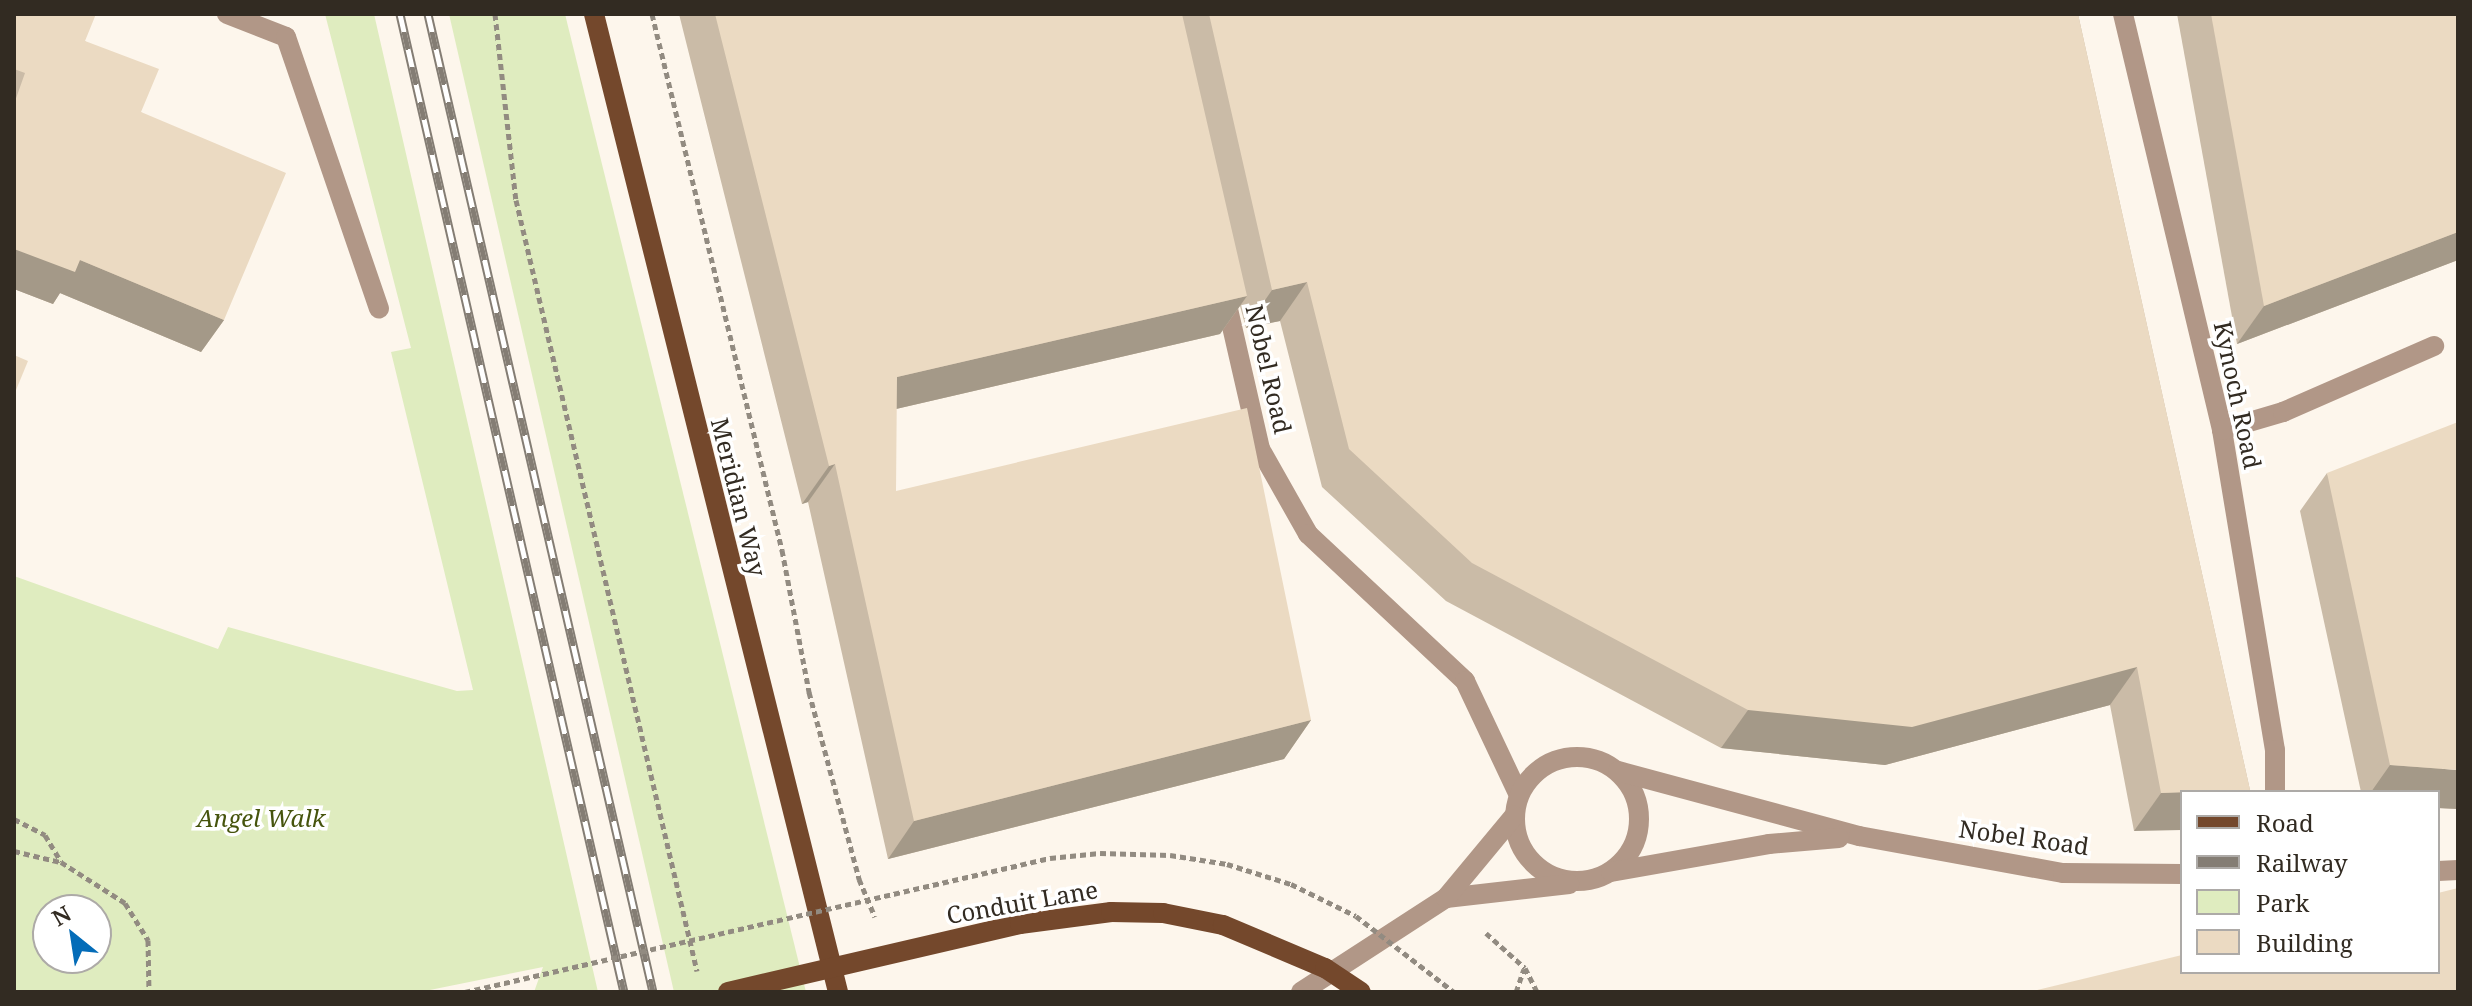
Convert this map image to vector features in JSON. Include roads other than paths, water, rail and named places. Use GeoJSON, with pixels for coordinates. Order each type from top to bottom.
{"type":"FeatureCollection","features":[{"type":"Feature","properties":{"kind":"main road","name":"Meridian Way"},"geometry":{"type":"LineString","coordinates":[[594,14],[838,992]]}},
{"type":"Feature","properties":{"kind":"main road","name":"Conduit Lane"},"geometry":{"type":"LineString","coordinates":[[728,992],[1020,924],[1111,912],[1163,913],[1223,925],[1325,968],[1361,992]]}},
{"type":"Feature","properties":{"kind":"street"},"geometry":{"type":"LineString","coordinates":[[227,14],[286,37],[379,308]]}},
{"type":"Feature","properties":{"kind":"street","name":"Kynoch Road"},"geometry":{"type":"LineString","coordinates":[[2123,14],[2222,430],[2275,750],[2275,790]]}},
{"type":"Feature","properties":{"kind":"street","name":"Nobel Road"},"geometry":{"type":"LineString","coordinates":[[1219,271],[1260,449],[1301,522],[1465,681],[1519,795]]}},
{"type":"Feature","properties":{"kind":"street"},"geometry":{"type":"LineString","coordinates":[[2222,430],[2283,412],[2434,346]]}},
{"type":"Feature","properties":{"kind":"street","name":"Nobel Road"},"geometry":{"type":"LineString","coordinates":[[1301,992],[1446,898],[1514,816],[1519,795],[1548,763],[1577,756],[1618,771],[1859,836],[2063,873],[2180,874]]}},
{"type":"Feature","properties":{"kind":"street"},"geometry":{"type":"LineString","coordinates":[[1611,872],[1627,857],[1640,816],[1632,789],[1618,771]]}},
{"type":"Feature","properties":{"kind":"street"},"geometry":{"type":"LineString","coordinates":[[1514,816],[1517,837],[1533,863],[1561,880],[1583,882]]}},
{"type":"Feature","properties":{"kind":"street","name":"Nobel Road"},"geometry":{"type":"LineString","coordinates":[[1446,898],[1583,882],[1611,872],[1769,844],[1859,836]]}},
{"type":"Feature","properties":{"kind":"railway"},"geometry":{"type":"LineString","coordinates":[[400,14],[624,992]]}},
{"type":"Feature","properties":{"kind":"railway"},"geometry":{"type":"LineString","coordinates":[[428,14],[653,992]]}},
{"type":"Feature","properties":{"kind":"park label","name":"Angel Walk"},"geometry":{"type":"Point","coordinates":[261,818]}}]}
